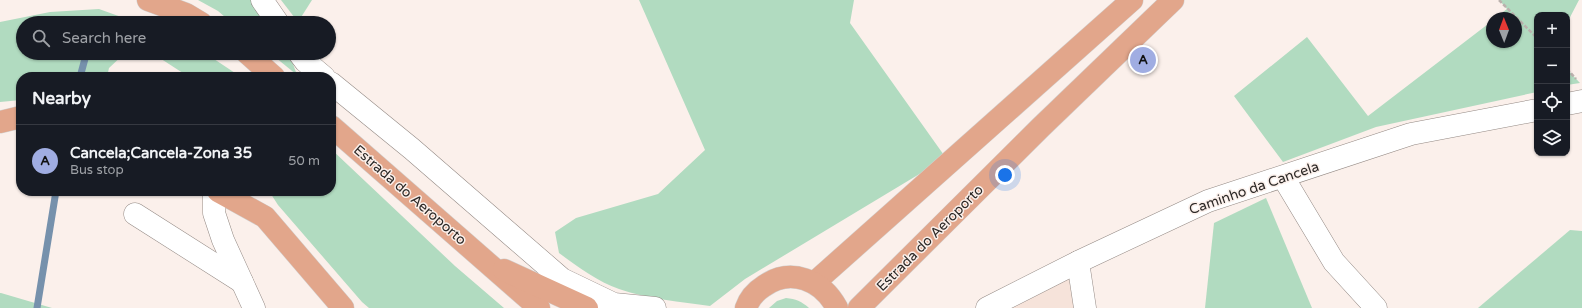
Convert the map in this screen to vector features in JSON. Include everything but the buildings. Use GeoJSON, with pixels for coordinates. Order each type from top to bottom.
{"type":"FeatureCollection","features":[{"type":"Feature","properties":{"kind":"main road"},"geometry":{"type":"LineString","coordinates":[[148,0],[189,16]]}},
{"type":"Feature","properties":{"kind":"main road"},"geometry":{"type":"LineString","coordinates":[[814,283],[1132,0]]}},
{"type":"Feature","properties":{"kind":"main road","name":"Estrada do Aeroporto"},"geometry":{"type":"LineString","coordinates":[[859,308],[1040,128],[1173,0]]}},
{"type":"Feature","properties":{"kind":"main road"},"geometry":{"type":"LineString","coordinates":[[255,60],[268,72]]}},
{"type":"Feature","properties":{"kind":"main road"},"geometry":{"type":"LineString","coordinates":[[0,122],[16,118]]}},
{"type":"Feature","properties":{"kind":"main road","name":"Estrada do Aeroporto"},"geometry":{"type":"LineString","coordinates":[[336,130],[489,263],[527,300],[539,308]]}},
{"type":"Feature","properties":{"kind":"main road"},"geometry":{"type":"LineString","coordinates":[[227,196],[264,217],[343,308]]}},
{"type":"Feature","properties":{"kind":"main road","name":"Estrada do Aeroporto"},"geometry":{"type":"LineString","coordinates":[[489,263],[587,308]]}},
{"type":"Feature","properties":{"kind":"main road"},"geometry":{"type":"LineString","coordinates":[[746,308],[758,290],[771,281],[787,277],[803,278],[814,283],[830,296],[837,308]]}},
{"type":"Feature","properties":{"kind":"street"},"geometry":{"type":"LineString","coordinates":[[262,0],[273,16]]}},
{"type":"Feature","properties":{"kind":"street"},"geometry":{"type":"LineString","coordinates":[[303,60],[318,72]]}},
{"type":"Feature","properties":{"kind":"street"},"geometry":{"type":"LineString","coordinates":[[336,87],[412,148],[562,279],[614,304],[655,308]]}},
{"type":"Feature","properties":{"kind":"street"},"geometry":{"type":"LineString","coordinates":[[1570,103],[1582,101]]}},
{"type":"Feature","properties":{"kind":"street","name":"Caminho da Cancela"},"geometry":{"type":"LineString","coordinates":[[986,308],[1078,262],[1208,202],[1411,134],[1534,111]]}},
{"type":"Feature","properties":{"kind":"street"},"geometry":{"type":"LineString","coordinates":[[1283,177],[1334,262],[1376,308]]}},
{"type":"Feature","properties":{"kind":"street"},"geometry":{"type":"LineString","coordinates":[[214,196],[214,213],[223,240],[254,308]]}},
{"type":"Feature","properties":{"kind":"street"},"geometry":{"type":"LineString","coordinates":[[135,214],[242,282]]}},
{"type":"Feature","properties":{"kind":"street"},"geometry":{"type":"LineString","coordinates":[[1078,262],[1085,308]]}},
{"type":"Feature","properties":{"kind":"path"},"geometry":{"type":"LineString","coordinates":[[1499,0],[1534,35]]}},
{"type":"Feature","properties":{"kind":"shaded area"},"geometry":{"type":"Polygon","coordinates":[[[1088,269],[1095,308],[1007,308],[1088,269]]]}},
{"type":"Feature","properties":{"kind":"green space"},"geometry":{"type":"Polygon","coordinates":[[[198,0],[255,0],[266,16],[224,16],[198,0]]]}},
{"type":"Feature","properties":{"kind":"green space"},"geometry":{"type":"Polygon","coordinates":[[[281,0],[312,0],[302,16],[293,16],[281,0]]]}},
{"type":"Feature","properties":{"kind":"green space"},"geometry":{"type":"Polygon","coordinates":[[[639,0],[854,0],[850,23],[946,158],[745,279],[710,306],[664,300],[641,295],[619,289],[603,282],[559,253],[555,232],[576,218],[658,194],[705,150],[639,0]]]}},
{"type":"Feature","properties":{"kind":"green space"},"geometry":{"type":"Polygon","coordinates":[[[1499,0],[1579,0],[1570,17],[1570,12],[1534,12],[1534,93],[1376,127],[1283,162],[1234,96],[1307,37],[1368,116],[1486,26],[1486,48],[1522,48],[1522,12],[1503,12],[1507,9],[1499,0]]]}},
{"type":"Feature","properties":{"kind":"green space"},"geometry":{"type":"Polygon","coordinates":[[[99,9],[118,16],[30,16],[50,12],[99,9]]]}},
{"type":"Feature","properties":{"kind":"green space"},"geometry":{"type":"Polygon","coordinates":[[[16,19],[16,60],[118,60],[109,68],[108,72],[16,72],[16,100],[0,102],[0,22],[16,19]]]}},
{"type":"Feature","properties":{"kind":"green space"},"geometry":{"type":"Polygon","coordinates":[[[163,60],[216,60],[234,72],[181,72],[163,60]]]}},
{"type":"Feature","properties":{"kind":"green space"},"geometry":{"type":"Polygon","coordinates":[[[279,60],[292,60],[296,72],[293,72],[279,60]]]}},
{"type":"Feature","properties":{"kind":"green space"},"geometry":{"type":"Polygon","coordinates":[[[1570,72],[1580,83],[1570,85],[1570,72]]]}},
{"type":"Feature","properties":{"kind":"green space"},"geometry":{"type":"Polygon","coordinates":[[[336,154],[455,266],[504,308],[369,308],[362,302],[278,205],[272,196],[336,196],[336,154]]]}},
{"type":"Feature","properties":{"kind":"green space"},"geometry":{"type":"Polygon","coordinates":[[[1266,198],[1312,308],[1205,308],[1214,223],[1266,198]]]}},
{"type":"Feature","properties":{"kind":"green space"},"geometry":{"type":"Polygon","coordinates":[[[1570,230],[1582,231],[1582,308],[1478,308],[1570,230]]]}},
{"type":"Feature","properties":{"kind":"green space"},"geometry":{"type":"Polygon","coordinates":[[[1,293],[52,308],[0,308],[1,293]]]}},
{"type":"Feature","properties":{"kind":"green space"},"geometry":{"type":"Polygon","coordinates":[[[786,298],[798,301],[809,308],[769,308],[777,301],[786,298]]]}},
{"type":"Feature","properties":{"kind":"waterway"},"geometry":{"type":"LineString","coordinates":[[81,72],[85,60]]}},
{"type":"Feature","properties":{"kind":"waterway"},"geometry":{"type":"LineString","coordinates":[[37,308],[55,196]]}},
{"type":"Feature","properties":{"kind":"place","name":"Cancela;Cancela-Zona 35"},"geometry":{"type":"Point","coordinates":[1143,60]}}]}
